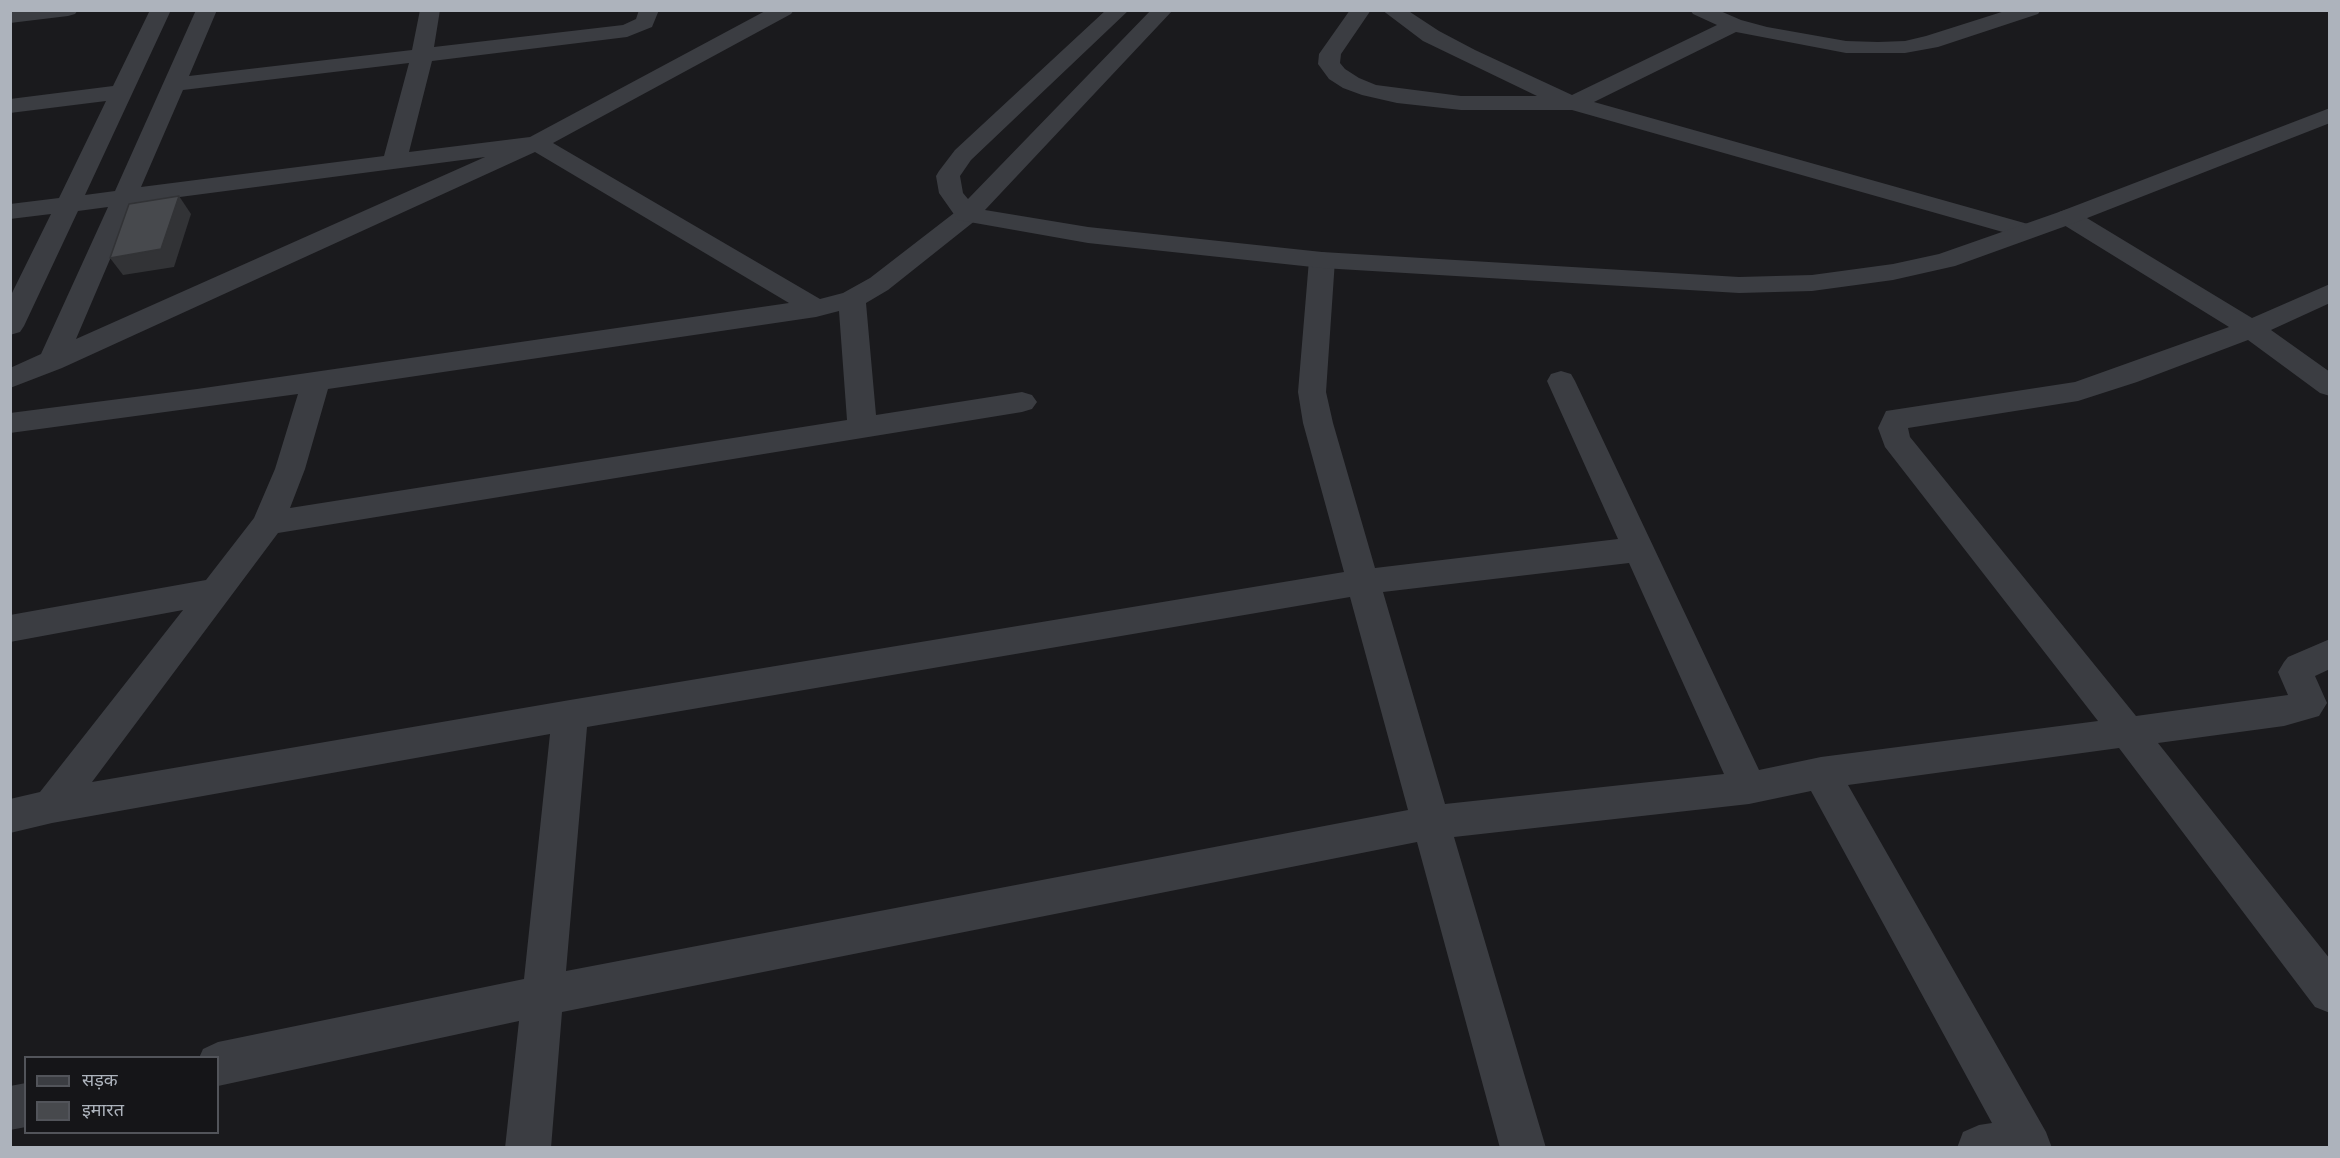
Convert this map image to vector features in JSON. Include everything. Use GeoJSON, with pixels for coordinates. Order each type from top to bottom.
{"type":"FeatureCollection","features":[{"type":"Feature","properties":{"kind":"street"},"geometry":{"type":"LineString","coordinates":[[10,17],[68,10]]}},
{"type":"Feature","properties":{"kind":"street"},"geometry":{"type":"LineString","coordinates":[[10,326],[161,10]]}},
{"type":"Feature","properties":{"kind":"street"},"geometry":{"type":"LineString","coordinates":[[52,361],[81,290],[207,10]]}},
{"type":"Feature","properties":{"kind":"street"},"geometry":{"type":"LineString","coordinates":[[394,161],[422,57],[430,10]]}},
{"type":"Feature","properties":{"kind":"street"},"geometry":{"type":"LineString","coordinates":[[172,85],[627,32],[645,23],[649,10]]}},
{"type":"Feature","properties":{"kind":"street"},"geometry":{"type":"LineString","coordinates":[[12,379],[536,143],[784,10]]}},
{"type":"Feature","properties":{"kind":"street"},"geometry":{"type":"LineString","coordinates":[[1119,10],[963,155],[948,176],[951,193],[967,215],[1088,235],[1322,260],[1739,285],[1802,283],[1893,272],[1946,260],[2068,217],[2330,115]]}},
{"type":"Feature","properties":{"kind":"street"},"geometry":{"type":"LineString","coordinates":[[10,423],[316,382],[816,308],[852,299],[879,285],[967,215],[1163,10]]}},
{"type":"Feature","properties":{"kind":"street"},"geometry":{"type":"LineString","coordinates":[[1361,10],[1330,54],[1329,63],[1337,74],[1351,83],[1397,96],[1461,103],[1573,103],[1734,25]]}},
{"type":"Feature","properties":{"kind":"street"},"geometry":{"type":"LineString","coordinates":[[1392,10],[1431,36],[1467,55],[1520,81],[1573,103],[2026,231]]}},
{"type":"Feature","properties":{"kind":"street"},"geometry":{"type":"LineString","coordinates":[[1700,10],[1734,25],[1846,47],[1905,47],[1930,42],[2031,10]]}},
{"type":"Feature","properties":{"kind":"street"},"geometry":{"type":"LineString","coordinates":[[10,106],[122,92]]}},
{"type":"Feature","properties":{"kind":"street"},"geometry":{"type":"LineString","coordinates":[[10,212],[536,143],[816,308]]}},
{"type":"Feature","properties":{"kind":"street"},"geometry":{"type":"LineString","coordinates":[[2068,217],[2251,329],[2330,386]]}},
{"type":"Feature","properties":{"kind":"street"},"geometry":{"type":"LineString","coordinates":[[1322,260],[1312,392],[1318,423],[1432,822],[1515,1146]]}},
{"type":"Feature","properties":{"kind":"street"},"geometry":{"type":"LineString","coordinates":[[2330,292],[2251,329],[2078,391],[1896,418],[1893,428],[1896,440],[2128,732],[2330,993]]}},
{"type":"Feature","properties":{"kind":"street"},"geometry":{"type":"LineString","coordinates":[[852,299],[862,428]]}},
{"type":"Feature","properties":{"kind":"street"},"geometry":{"type":"LineString","coordinates":[[1561,381],[1749,788]]}},
{"type":"Feature","properties":{"kind":"street"},"geometry":{"type":"LineString","coordinates":[[52,806],[268,523],[290,469],[316,382]]}},
{"type":"Feature","properties":{"kind":"street"},"geometry":{"type":"LineString","coordinates":[[268,523],[1022,402]]}},
{"type":"Feature","properties":{"kind":"street"},"geometry":{"type":"LineString","coordinates":[[10,816],[52,806],[570,715],[1363,582],[1640,549]]}},
{"type":"Feature","properties":{"kind":"street"},"geometry":{"type":"LineString","coordinates":[[10,629],[214,591]]}},
{"type":"Feature","properties":{"kind":"street"},"geometry":{"type":"LineString","coordinates":[[219,1064],[541,996],[1432,822],[1749,788],[1821,773],[2284,711],[2306,706],[2309,703],[2309,697],[2296,672],[2300,667],[2330,653]]}},
{"type":"Feature","properties":{"kind":"street"},"geometry":{"type":"LineString","coordinates":[[528,1148],[570,715]]}},
{"type":"Feature","properties":{"kind":"street"},"geometry":{"type":"LineString","coordinates":[[1821,773],[2028,1144],[1979,1148]]}},
{"type":"Feature","properties":{"kind":"building"},"geometry":{"type":"Polygon","coordinates":[[[179,196],[161,249],[110,258],[129,204],[179,196]]]}}]}
